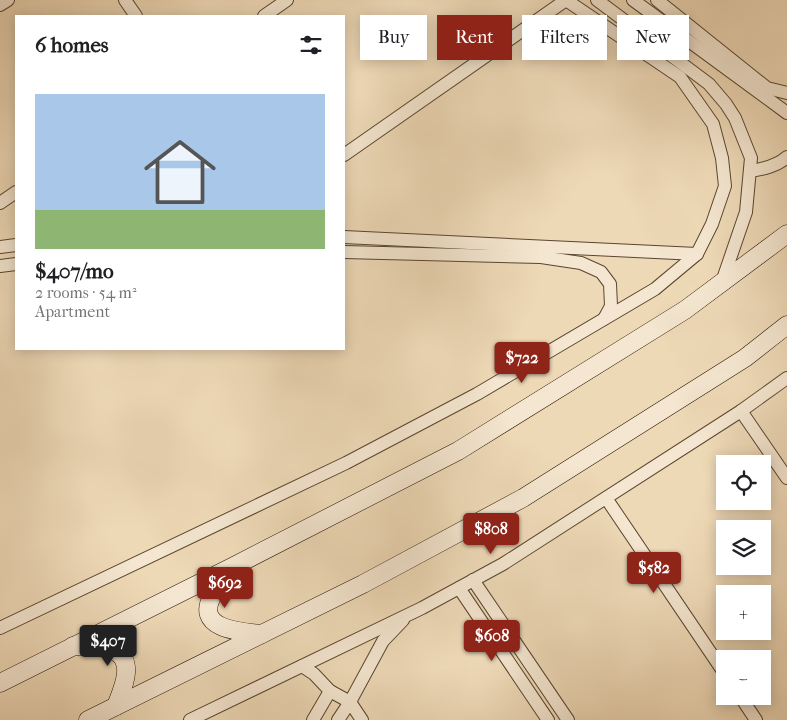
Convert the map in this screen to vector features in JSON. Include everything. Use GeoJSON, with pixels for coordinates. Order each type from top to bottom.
{"type":"FeatureCollection","features":[{"type":"Feature","properties":{"kind":"main road"},"geometry":{"type":"LineString","coordinates":[[0,682],[234,566],[458,451],[685,310],[787,234]]}},
{"type":"Feature","properties":{"kind":"main road"},"geometry":{"type":"LineString","coordinates":[[88,720],[363,584],[524,498],[744,358],[787,325]]}},
{"type":"Feature","properties":{"kind":"main road"},"geometry":{"type":"LineString","coordinates":[[234,566],[212,596],[208,606],[209,613],[218,626],[226,629],[262,634]]}},
{"type":"Feature","properties":{"kind":"main road"},"geometry":{"type":"LineString","coordinates":[[73,646],[108,648],[122,658],[126,665],[127,673],[116,706]]}},
{"type":"Feature","properties":{"kind":"street"},"geometry":{"type":"LineString","coordinates":[[0,5],[8,0]]}},
{"type":"Feature","properties":{"kind":"street"},"geometry":{"type":"LineString","coordinates":[[125,0],[135,15]]}},
{"type":"Feature","properties":{"kind":"street"},"geometry":{"type":"LineString","coordinates":[[265,15],[287,0]]}},
{"type":"Feature","properties":{"kind":"street"},"geometry":{"type":"LineString","coordinates":[[0,628],[346,463],[476,394],[655,289],[697,254],[712,224],[725,186],[722,158],[713,124],[680,77],[566,0],[345,154]]}},
{"type":"Feature","properties":{"kind":"street"},"geometry":{"type":"LineString","coordinates":[[597,0],[709,84],[735,118],[751,158],[750,171],[746,212],[722,282]]}},
{"type":"Feature","properties":{"kind":"street"},"geometry":{"type":"LineString","coordinates":[[633,0],[787,113]]}},
{"type":"Feature","properties":{"kind":"street"},"geometry":{"type":"LineString","coordinates":[[657,0],[767,88],[787,93]]}},
{"type":"Feature","properties":{"kind":"street"},"geometry":{"type":"LineString","coordinates":[[750,171],[778,163],[787,157]]}},
{"type":"Feature","properties":{"kind":"street"},"geometry":{"type":"LineString","coordinates":[[0,203],[15,193]]}},
{"type":"Feature","properties":{"kind":"street"},"geometry":{"type":"LineString","coordinates":[[345,237],[697,254]]}},
{"type":"Feature","properties":{"kind":"street"},"geometry":{"type":"LineString","coordinates":[[0,247],[15,245]]}},
{"type":"Feature","properties":{"kind":"street"},"geometry":{"type":"LineString","coordinates":[[345,252],[541,258],[581,263],[601,272],[610,284],[611,306],[602,321]]}},
{"type":"Feature","properties":{"kind":"street"},"geometry":{"type":"LineString","coordinates":[[0,266],[15,264]]}},
{"type":"Feature","properties":{"kind":"street"},"geometry":{"type":"LineString","coordinates":[[190,720],[407,615],[503,564],[741,411],[787,378]]}},
{"type":"Feature","properties":{"kind":"street"},"geometry":{"type":"LineString","coordinates":[[741,411],[787,478]]}},
{"type":"Feature","properties":{"kind":"street"},"geometry":{"type":"LineString","coordinates":[[606,498],[716,661]]}},
{"type":"Feature","properties":{"kind":"street"},"geometry":{"type":"LineString","coordinates":[[473,580],[568,720]]}},
{"type":"Feature","properties":{"kind":"street"},"geometry":{"type":"LineString","coordinates":[[459,588],[548,720]]}},
{"type":"Feature","properties":{"kind":"street"},"geometry":{"type":"LineString","coordinates":[[338,720],[350,702],[383,641],[407,615]]}},
{"type":"Feature","properties":{"kind":"street"},"geometry":{"type":"LineString","coordinates":[[302,666],[314,674],[330,692],[350,702],[362,720]]}},
{"type":"Feature","properties":{"kind":"street"},"geometry":{"type":"LineString","coordinates":[[313,720],[330,692]]}},
{"type":"Feature","properties":{"kind":"street"},"geometry":{"type":"LineString","coordinates":[[746,705],[756,720]]}}]}
